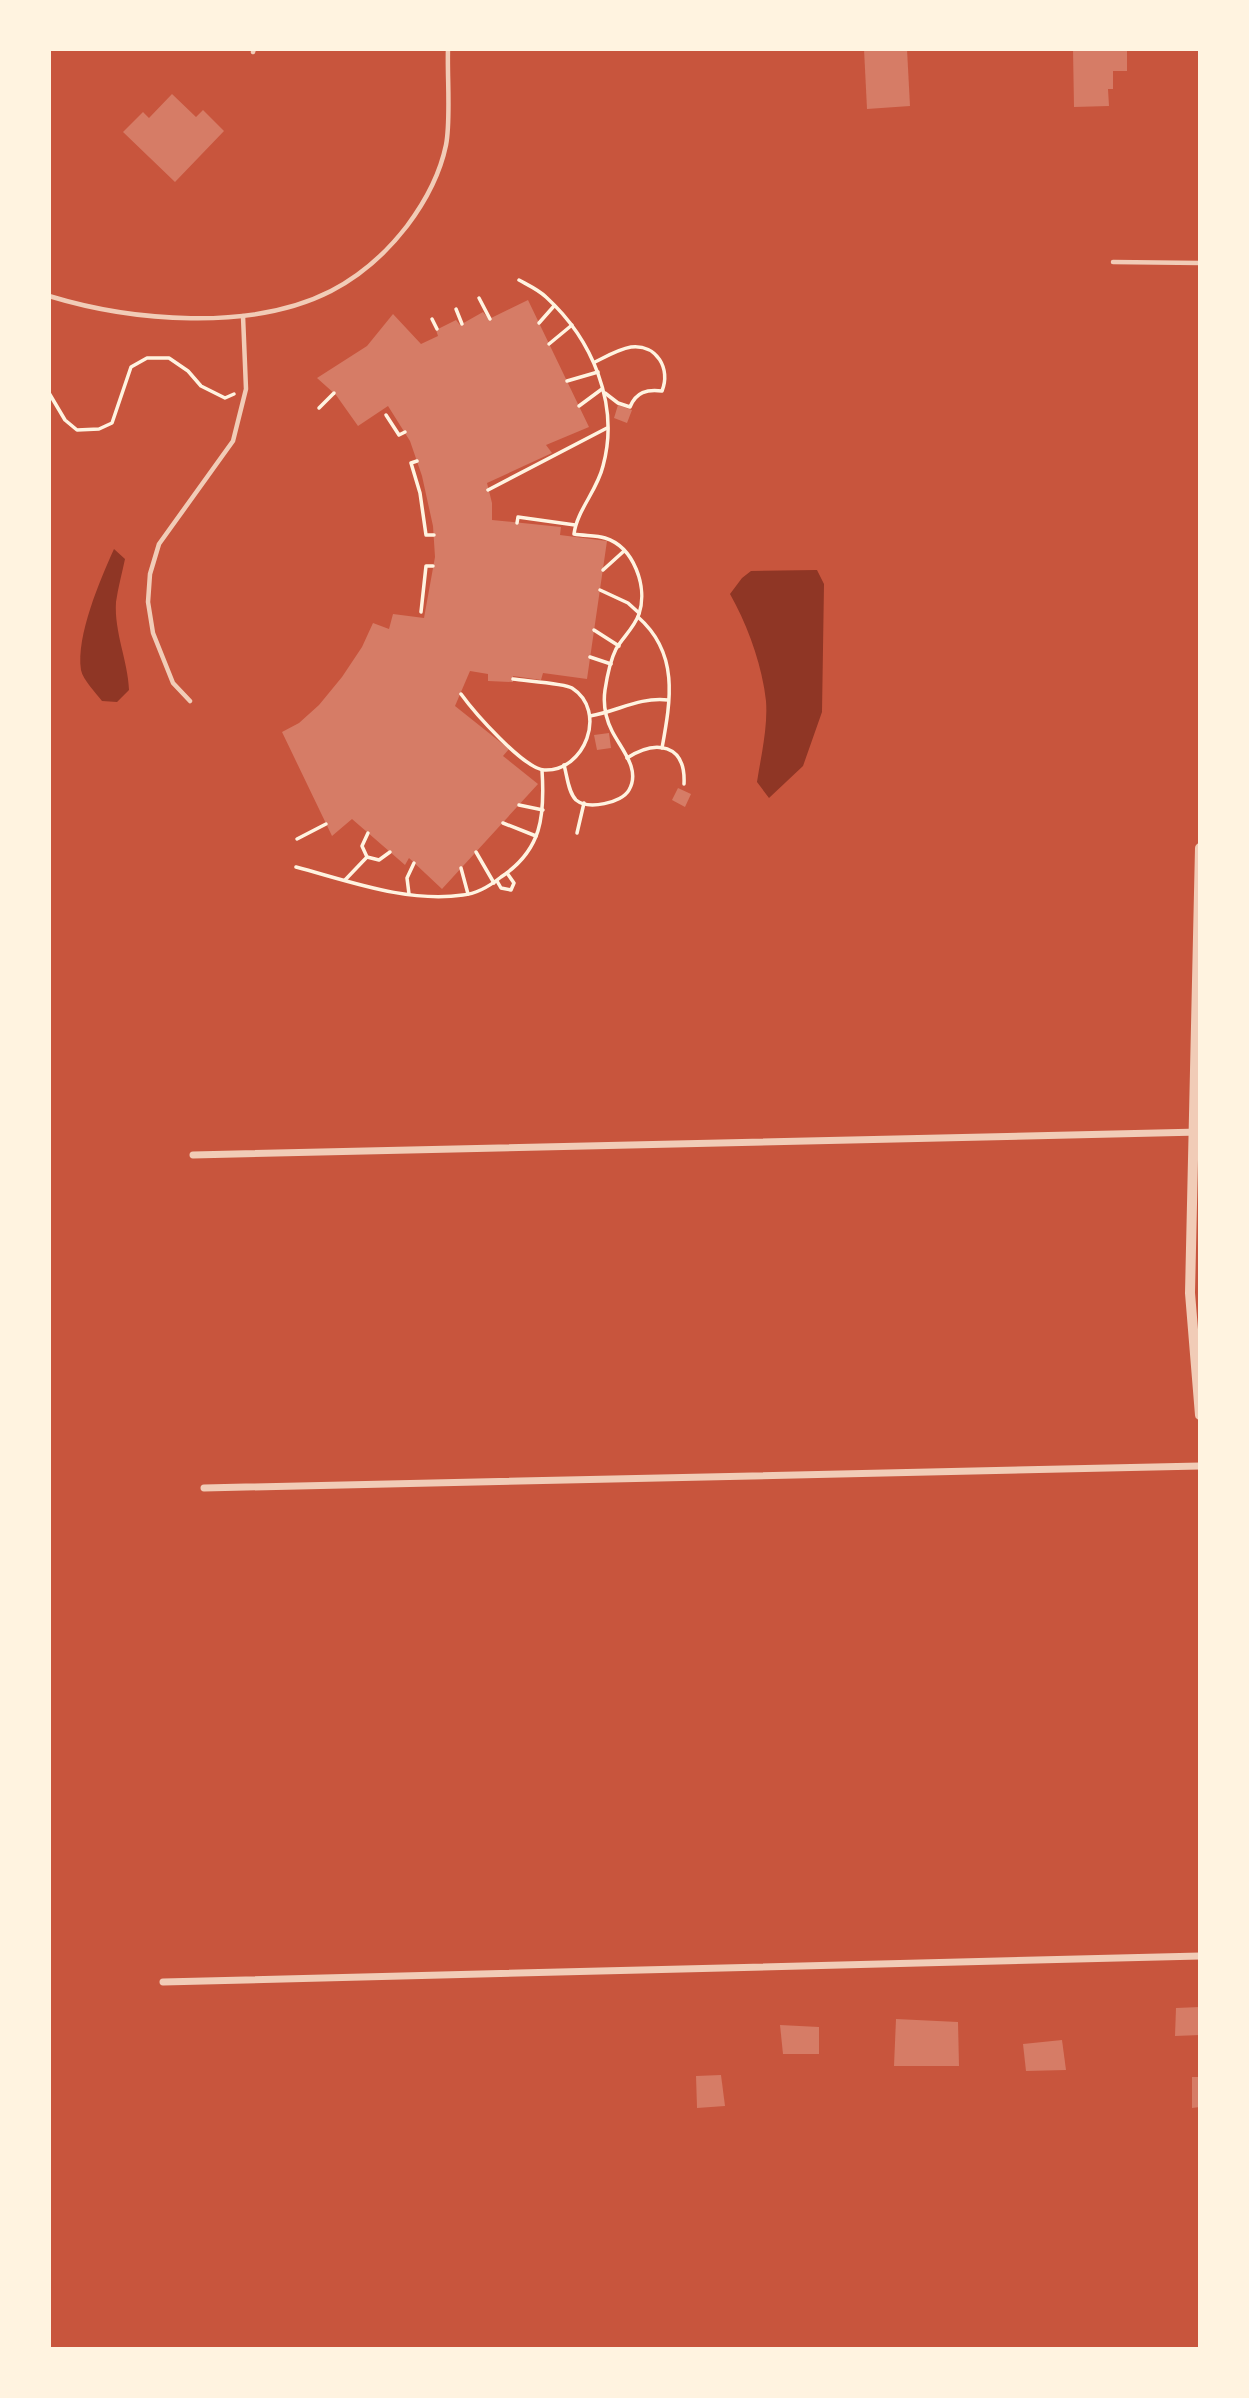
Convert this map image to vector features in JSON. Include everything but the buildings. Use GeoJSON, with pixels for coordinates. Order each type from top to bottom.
{"type":"FeatureCollection","features":[{"type":"Feature","properties":{"kind":"street"},"geometry":{"type":"LineString","coordinates":[[1200,848],[1196,1132],[1190,1293],[1200,1415]]}},
{"type":"Feature","properties":{"kind":"street"},"geometry":{"type":"LineString","coordinates":[[193,1156],[1196,1132]]}},
{"type":"Feature","properties":{"kind":"street"},"geometry":{"type":"LineString","coordinates":[[204,1488],[1200,1466]]}},
{"type":"Feature","properties":{"kind":"street"},"geometry":{"type":"LineString","coordinates":[[163,1982],[1200,1956]]}},
{"type":"Feature","properties":{"kind":"lane"},"geometry":{"type":"LineString","coordinates":[[49,296],[81,306],[134,316],[191,318],[243,316],[290,306],[330,291],[363,270],[393,244],[409,223],[437,174],[446,143],[448,49]]}},
{"type":"Feature","properties":{"kind":"lane"},"geometry":{"type":"LineString","coordinates":[[1113,262],[1200,263]]}},
{"type":"Feature","properties":{"kind":"lane"},"geometry":{"type":"LineString","coordinates":[[190,701],[173,683],[153,633],[148,602],[150,574],[159,544],[233,441],[246,389],[243,316]]}},
{"type":"Feature","properties":{"kind":"path"},"geometry":{"type":"LineString","coordinates":[[519,280],[546,297],[572,325],[589,349],[603,390],[607,428],[603,467],[575,525],[574,534],[606,538],[629,555],[639,576],[642,595],[638,615],[611,664],[605,693],[606,713],[612,731],[632,767],[629,790],[621,799],[607,803],[584,803],[575,799],[564,765]]}},
{"type":"Feature","properties":{"kind":"path"},"geometry":{"type":"LineString","coordinates":[[479,298],[490,319]]}},
{"type":"Feature","properties":{"kind":"path"},"geometry":{"type":"LineString","coordinates":[[539,323],[554,306]]}},
{"type":"Feature","properties":{"kind":"path"},"geometry":{"type":"LineString","coordinates":[[456,309],[462,324]]}},
{"type":"Feature","properties":{"kind":"path"},"geometry":{"type":"LineString","coordinates":[[432,319],[437,329]]}},
{"type":"Feature","properties":{"kind":"path"},"geometry":{"type":"LineString","coordinates":[[549,344],[572,325]]}},
{"type":"Feature","properties":{"kind":"path"},"geometry":{"type":"LineString","coordinates":[[594,362],[623,349],[635,347],[652,351],[664,367],[666,375],[662,391],[643,392],[637,395],[630,407],[618,403],[603,390]]}},
{"type":"Feature","properties":{"kind":"path"},"geometry":{"type":"LineString","coordinates":[[49,393],[65,420],[77,430],[99,429],[112,423],[131,367],[147,358],[169,358],[188,371],[201,386],[225,398],[246,389]]}},
{"type":"Feature","properties":{"kind":"path"},"geometry":{"type":"LineString","coordinates":[[567,382],[598,372]]}},
{"type":"Feature","properties":{"kind":"path"},"geometry":{"type":"LineString","coordinates":[[579,406],[603,390]]}},
{"type":"Feature","properties":{"kind":"path"},"geometry":{"type":"LineString","coordinates":[[319,408],[334,393]]}},
{"type":"Feature","properties":{"kind":"path"},"geometry":{"type":"LineString","coordinates":[[386,415],[399,435],[405,432]]}},
{"type":"Feature","properties":{"kind":"path"},"geometry":{"type":"LineString","coordinates":[[488,490],[607,428]]}},
{"type":"Feature","properties":{"kind":"path"},"geometry":{"type":"LineString","coordinates":[[417,461],[411,463],[420,494],[426,535],[434,535]]}},
{"type":"Feature","properties":{"kind":"path"},"geometry":{"type":"LineString","coordinates":[[420,494],[426,492]]}},
{"type":"Feature","properties":{"kind":"path"},"geometry":{"type":"LineString","coordinates":[[517,523],[518,517],[575,525]]}},
{"type":"Feature","properties":{"kind":"path"},"geometry":{"type":"LineString","coordinates":[[603,570],[624,551]]}},
{"type":"Feature","properties":{"kind":"path"},"geometry":{"type":"LineString","coordinates":[[421,612],[427,590],[426,566],[433,566]]}},
{"type":"Feature","properties":{"kind":"path"},"geometry":{"type":"LineString","coordinates":[[600,590],[628,603],[653,630],[663,649],[668,670],[668,700],[662,748]]}},
{"type":"Feature","properties":{"kind":"path"},"geometry":{"type":"LineString","coordinates":[[594,630],[619,646]]}},
{"type":"Feature","properties":{"kind":"path"},"geometry":{"type":"LineString","coordinates":[[590,657],[611,664]]}},
{"type":"Feature","properties":{"kind":"path"},"geometry":{"type":"LineString","coordinates":[[461,694],[476,715],[519,757],[542,770],[571,761],[584,746],[590,729],[590,716],[582,698],[571,687],[513,679]]}},
{"type":"Feature","properties":{"kind":"path"},"geometry":{"type":"LineString","coordinates":[[590,716],[640,700],[668,700]]}},
{"type":"Feature","properties":{"kind":"path"},"geometry":{"type":"LineString","coordinates":[[627,758],[648,746],[670,750],[678,757],[683,767],[684,784]]}},
{"type":"Feature","properties":{"kind":"path"},"geometry":{"type":"LineString","coordinates":[[296,867],[388,892],[440,897],[468,894],[495,882],[515,868],[531,848],[543,810],[542,770]]}},
{"type":"Feature","properties":{"kind":"path"},"geometry":{"type":"LineString","coordinates":[[577,833],[584,803]]}},
{"type":"Feature","properties":{"kind":"path"},"geometry":{"type":"LineString","coordinates":[[519,805],[543,810]]}},
{"type":"Feature","properties":{"kind":"path"},"geometry":{"type":"LineString","coordinates":[[503,823],[536,836]]}},
{"type":"Feature","properties":{"kind":"path"},"geometry":{"type":"LineString","coordinates":[[297,839],[326,824]]}},
{"type":"Feature","properties":{"kind":"path"},"geometry":{"type":"LineString","coordinates":[[366,857],[362,846],[368,833]]}},
{"type":"Feature","properties":{"kind":"path"},"geometry":{"type":"LineString","coordinates":[[366,857],[380,860],[390,852]]}},
{"type":"Feature","properties":{"kind":"path"},"geometry":{"type":"LineString","coordinates":[[476,852],[495,882],[501,888],[511,890],[514,883],[508,873]]}},
{"type":"Feature","properties":{"kind":"path"},"geometry":{"type":"LineString","coordinates":[[345,880],[366,857]]}},
{"type":"Feature","properties":{"kind":"path"},"geometry":{"type":"LineString","coordinates":[[409,894],[407,878],[414,863]]}},
{"type":"Feature","properties":{"kind":"path"},"geometry":{"type":"LineString","coordinates":[[461,868],[468,894]]}},
{"type":"Feature","properties":{"kind":"shaded area"},"geometry":{"type":"Polygon","coordinates":[[[114,549],[125,559],[116,613],[129,690],[117,702],[102,701],[93,690],[82,674],[80,656],[90,608],[114,549]]]}},
{"type":"Feature","properties":{"kind":"shaded area"},"geometry":{"type":"Polygon","coordinates":[[[817,570],[824,584],[822,712],[803,766],[769,798],[757,782],[766,721],[764,687],[753,646],[730,594],[751,571],[817,570]]]}}]}
